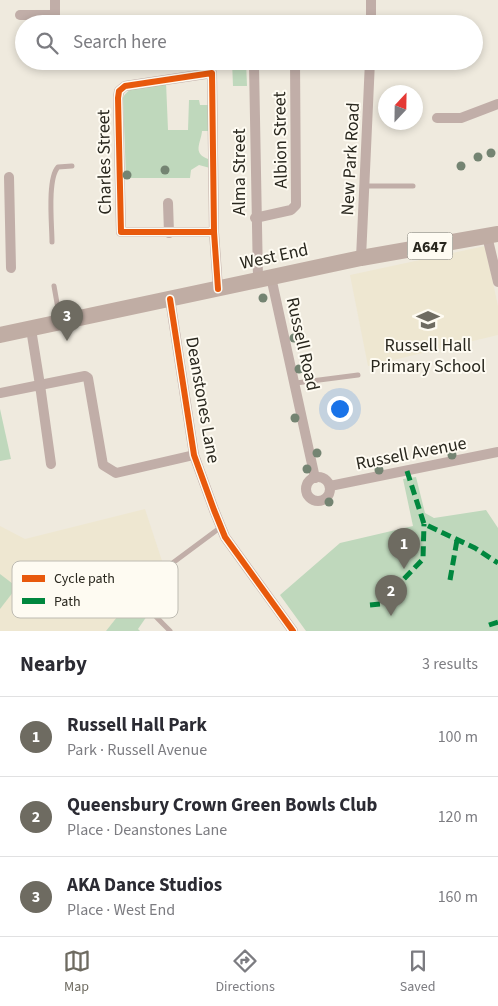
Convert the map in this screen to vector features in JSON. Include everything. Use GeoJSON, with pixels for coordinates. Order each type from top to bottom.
{"type":"FeatureCollection","features":[{"type":"Feature","properties":{"kind":"main road","name":"West End"},"geometry":{"type":"LineString","coordinates":[[0,335],[361,258],[493,235]]}},
{"type":"Feature","properties":{"kind":"street"},"geometry":{"type":"LineString","coordinates":[[55,0],[55,15]]}},
{"type":"Feature","properties":{"kind":"street"},"geometry":{"type":"LineString","coordinates":[[371,15],[372,0]]}},
{"type":"Feature","properties":{"kind":"street","name":"Alma Street"},"geometry":{"type":"LineString","coordinates":[[254,70],[255,218],[265,278]]}},
{"type":"Feature","properties":{"kind":"street","name":"Albion Street"},"geometry":{"type":"LineString","coordinates":[[255,218],[291,210],[296,205],[295,70]]}},
{"type":"Feature","properties":{"kind":"street","name":"New Park Road"},"geometry":{"type":"LineString","coordinates":[[361,258],[366,186],[370,70]]}},
{"type":"Feature","properties":{"kind":"street","name":"Charles Street"},"geometry":{"type":"LineString","coordinates":[[169,232],[121,232],[119,91],[125,86],[212,73],[214,232]]}},
{"type":"Feature","properties":{"kind":"street"},"geometry":{"type":"LineString","coordinates":[[438,118],[461,118],[494,106]]}},
{"type":"Feature","properties":{"kind":"street"},"geometry":{"type":"LineString","coordinates":[[9,177],[5,221],[11,268]]}},
{"type":"Feature","properties":{"kind":"street"},"geometry":{"type":"LineString","coordinates":[[168,203],[169,232],[214,232],[218,289]]}},
{"type":"Feature","properties":{"kind":"street"},"geometry":{"type":"LineString","coordinates":[[493,235],[498,282]]}},
{"type":"Feature","properties":{"kind":"street","name":"Russell Road"},"geometry":{"type":"LineString","coordinates":[[265,278],[296,384],[315,478],[308,483],[306,490],[314,500],[320,501],[327,498],[330,486]]}},
{"type":"Feature","properties":{"kind":"street","name":"Deanstones Lane"},"geometry":{"type":"LineString","coordinates":[[170,299],[194,455],[225,537],[293,631]]}},
{"type":"Feature","properties":{"kind":"street"},"geometry":{"type":"LineString","coordinates":[[31,329],[51,464]]}},
{"type":"Feature","properties":{"kind":"street"},"geometry":{"type":"LineString","coordinates":[[0,393],[85,376],[88,378],[103,464],[116,474],[194,455]]}},
{"type":"Feature","properties":{"kind":"street","name":"Russell Avenue"},"geometry":{"type":"LineString","coordinates":[[330,486],[498,452]]}},
{"type":"Feature","properties":{"kind":"street"},"geometry":{"type":"LineString","coordinates":[[315,478],[322,478],[330,486]]}},
{"type":"Feature","properties":{"kind":"lane"},"geometry":{"type":"LineString","coordinates":[[52,242],[51,190],[55,170],[72,166]]}},
{"type":"Feature","properties":{"kind":"lane"},"geometry":{"type":"LineString","coordinates":[[366,186],[413,186]]}},
{"type":"Feature","properties":{"kind":"lane"},"geometry":{"type":"LineString","coordinates":[[54,286],[60,322]]}},
{"type":"Feature","properties":{"kind":"lane"},"geometry":{"type":"LineString","coordinates":[[296,384],[348,375],[358,376]]}},
{"type":"Feature","properties":{"kind":"lane"},"geometry":{"type":"LineString","coordinates":[[175,561],[221,527]]}},
{"type":"Feature","properties":{"kind":"lane"},"geometry":{"type":"LineString","coordinates":[[158,618],[170,631]]}},
{"type":"Feature","properties":{"kind":"shaded area","name":"Russell Hall Primary School"},"geometry":{"type":"Polygon","coordinates":[[[485,246],[498,306],[498,335],[368,366],[350,275],[485,246]]]}},
{"type":"Feature","properties":{"kind":"shaded area"},"geometry":{"type":"Polygon","coordinates":[[[145,509],[162,561],[12,561],[12,618],[116,618],[106,631],[0,631],[0,526],[25,539],[145,509]]]}},
{"type":"Feature","properties":{"kind":"green space"},"geometry":{"type":"Polygon","coordinates":[[[232,70],[246,70],[247,86],[233,86],[232,70]]]}},
{"type":"Feature","properties":{"kind":"green space"},"geometry":{"type":"Polygon","coordinates":[[[166,82],[168,130],[188,130],[189,100],[199,100],[200,105],[209,105],[208,131],[202,131],[199,151],[203,157],[208,159],[210,168],[199,165],[191,170],[190,178],[126,178],[123,98],[130,90],[166,82]]]}},
{"type":"Feature","properties":{"kind":"green space"},"geometry":{"type":"Polygon","coordinates":[[[0,409],[11,459],[0,461],[0,409]]]}},
{"type":"Feature","properties":{"kind":"green space"},"geometry":{"type":"Polygon","coordinates":[[[416,477],[425,513],[434,518],[486,510],[498,528],[498,631],[306,631],[280,595],[340,543],[413,526],[403,479],[416,477]]]}},
{"type":"Feature","properties":{"kind":"green space"},"geometry":{"type":"Polygon","coordinates":[[[0,574],[12,583],[12,593],[0,609],[0,574]]]}},
{"type":"Feature","properties":{"kind":"green space"},"geometry":{"type":"Polygon","coordinates":[[[116,618],[146,618],[138,629],[140,631],[106,631],[116,618]]]}},
{"type":"Feature","properties":{"kind":"marked path"},"geometry":{"type":"LineString","coordinates":[[407,471],[424,524],[475,548],[498,563]]}},
{"type":"Feature","properties":{"kind":"marked path"},"geometry":{"type":"LineString","coordinates":[[370,605],[380,604],[423,559],[424,524]]}},
{"type":"Feature","properties":{"kind":"marked path"},"geometry":{"type":"LineString","coordinates":[[450,580],[457,540]]}},
{"type":"Feature","properties":{"kind":"marked path"},"geometry":{"type":"LineString","coordinates":[[489,625],[498,622]]}},
{"type":"Feature","properties":{"kind":"cycle path"},"geometry":{"type":"LineString","coordinates":[[214,232],[121,232],[118,98],[119,91],[125,86],[212,73],[214,232],[218,289]]}},
{"type":"Feature","properties":{"kind":"cycle path"},"geometry":{"type":"LineString","coordinates":[[170,299],[194,455],[214,510],[225,537],[293,631]]}},
{"type":"Feature","properties":{"kind":"place","name":"Russell Hall Primary School"},"geometry":{"type":"Point","coordinates":[428,320]}},
{"type":"Feature","properties":{"kind":"place","name":"AKA Dance Studios"},"geometry":{"type":"Point","coordinates":[67,341]}},
{"type":"Feature","properties":{"kind":"place","name":"Russell Hall Park"},"geometry":{"type":"Point","coordinates":[404,569]}},
{"type":"Feature","properties":{"kind":"place","name":"Queensbury Crown Green Bowls Club"},"geometry":{"type":"Point","coordinates":[391,616]}}]}
